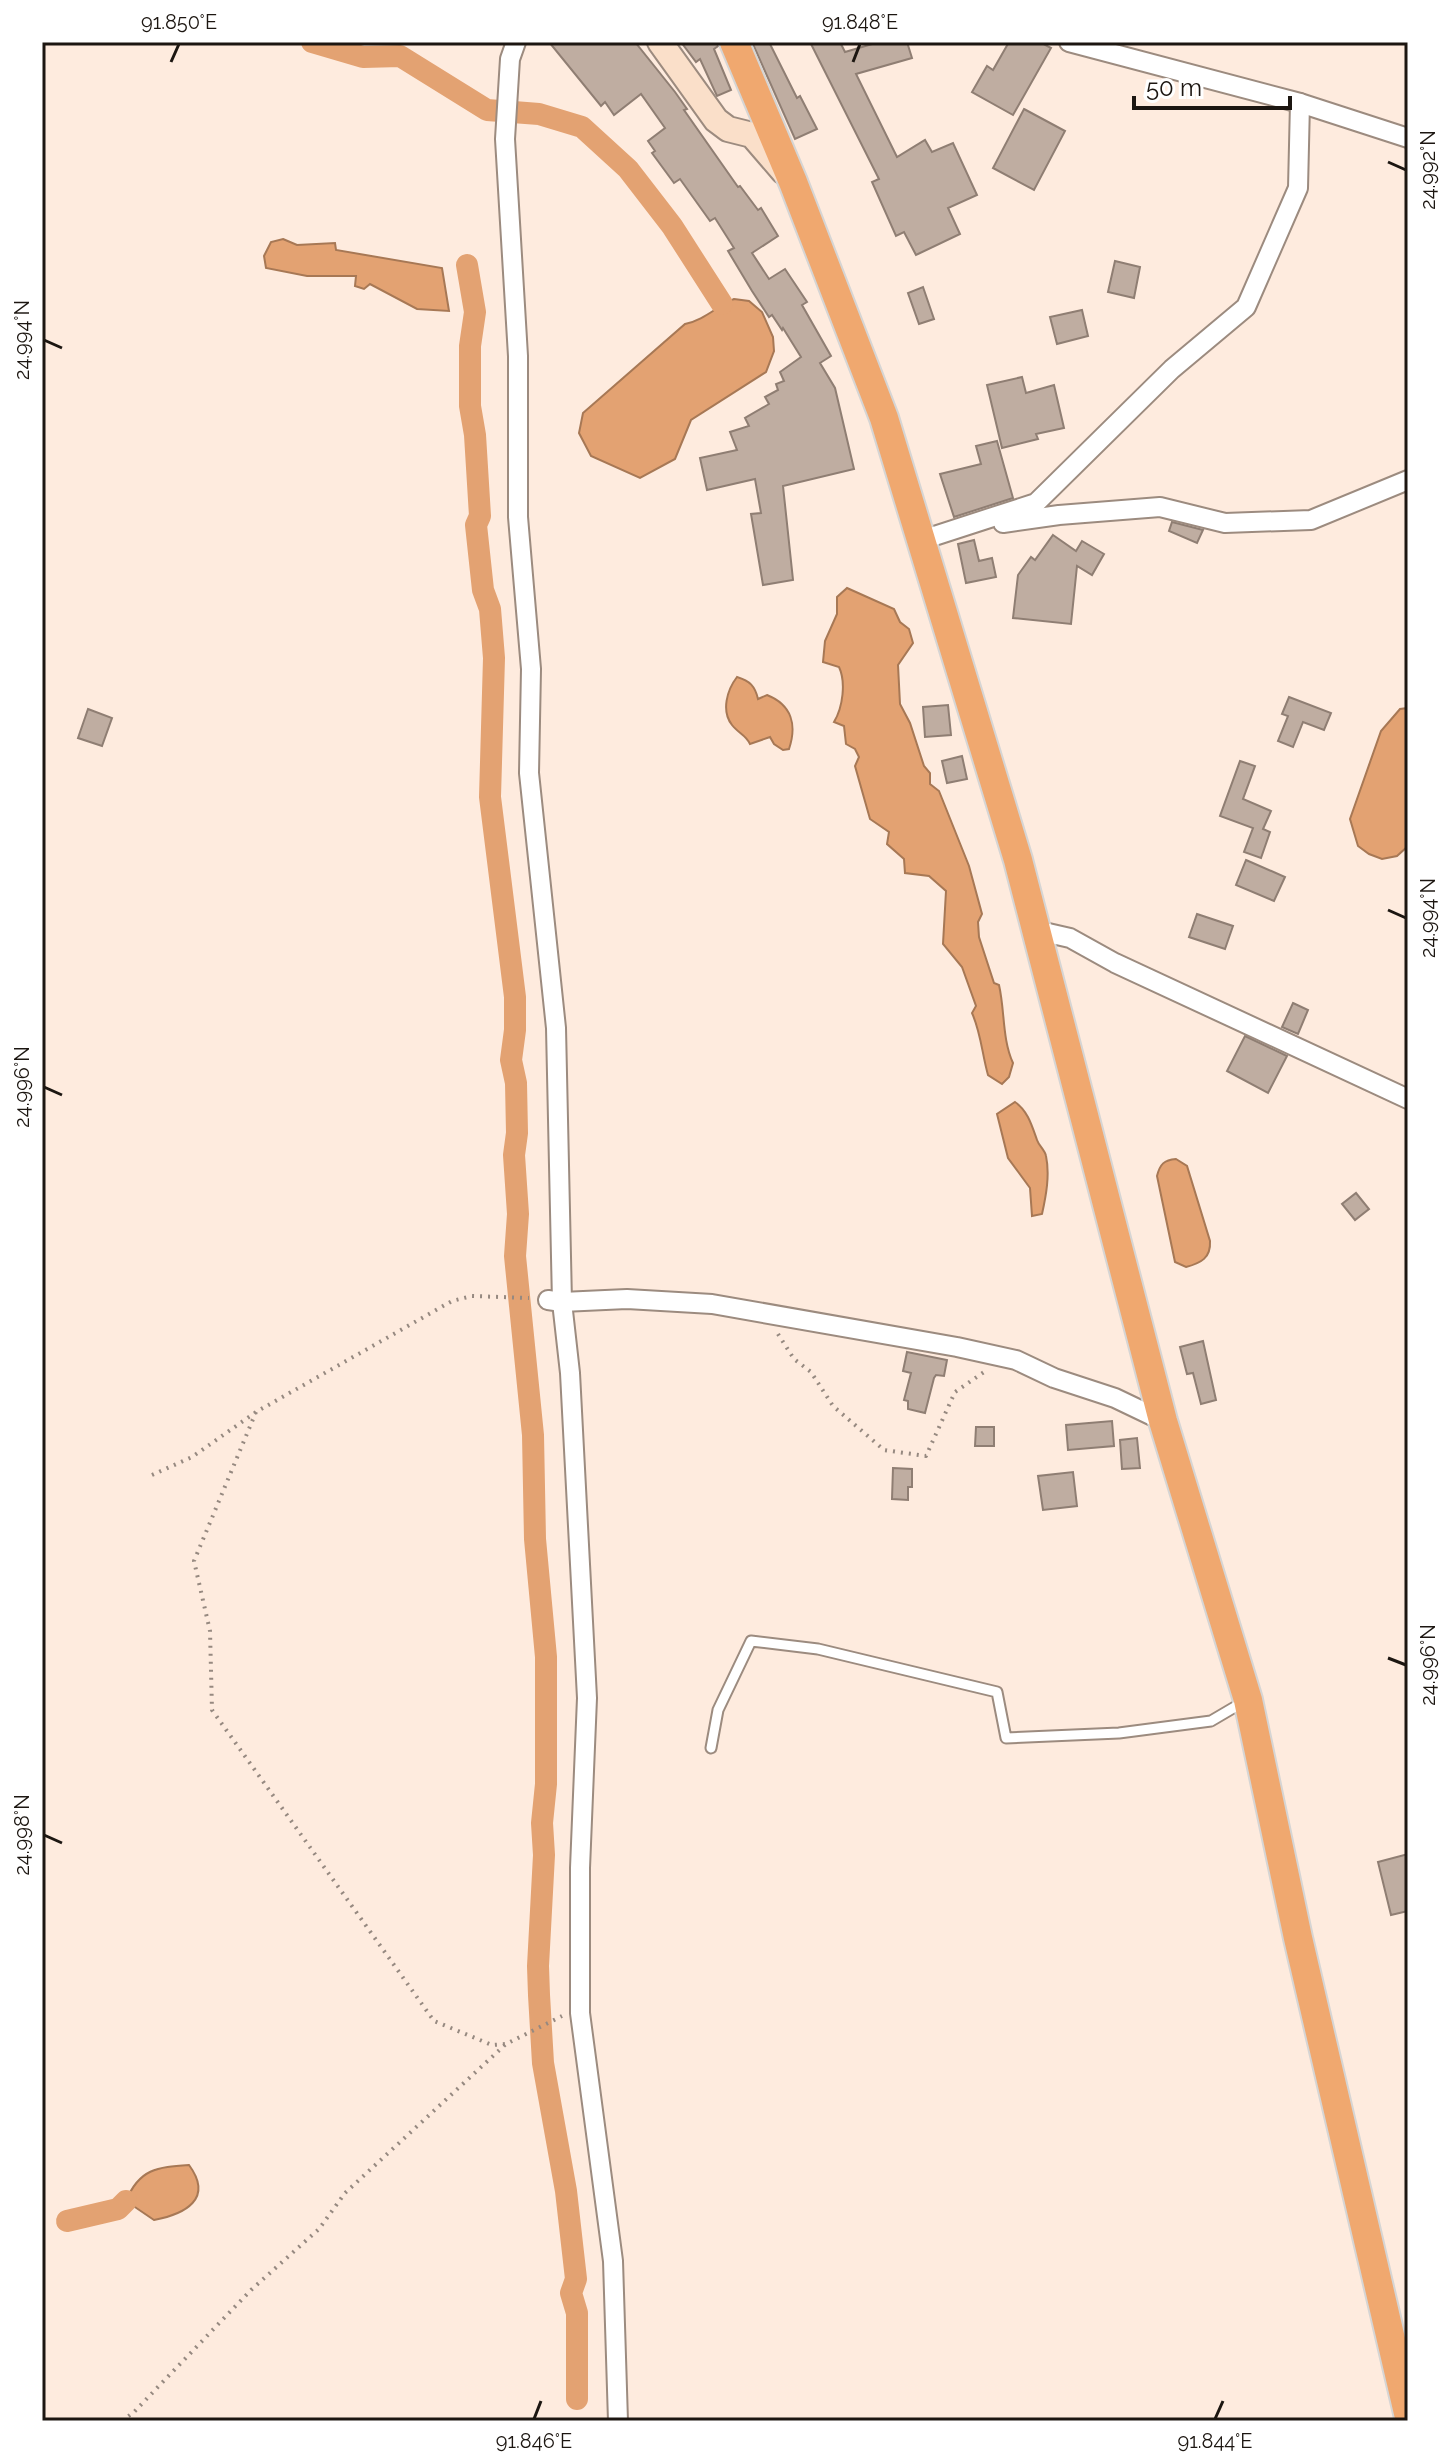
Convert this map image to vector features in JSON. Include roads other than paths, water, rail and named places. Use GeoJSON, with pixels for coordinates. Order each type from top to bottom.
{"type":"FeatureCollection","features":[{"type":"Feature","properties":{"kind":"highway"},"geometry":{"type":"LineString","coordinates":[[734,42],[793,182],[884,418],[1018,860],[1163,1421],[1248,1700],[1298,1938],[1408,2413]]}},
{"type":"Feature","properties":{"kind":"main road"},"geometry":{"type":"LineString","coordinates":[[660,42],[716,120],[728,129],[752,135],[793,182]]}},
{"type":"Feature","properties":{"kind":"street"},"geometry":{"type":"LineString","coordinates":[[516,42],[510,59],[505,139],[518,356],[518,517],[531,669],[529,773],[556,1028],[555,1301],[570,1373],[587,1698],[580,1868],[580,2013],[613,2261],[618,2421]]}},
{"type":"Feature","properties":{"kind":"street"},"geometry":{"type":"LineString","coordinates":[[1069,42],[1300,103],[1408,138]]}},
{"type":"Feature","properties":{"kind":"street"},"geometry":{"type":"LineString","coordinates":[[922,540],[1036,503],[1172,369],[1246,307],[1298,188],[1300,103]]}},
{"type":"Feature","properties":{"kind":"street"},"geometry":{"type":"LineString","coordinates":[[922,540],[1033,519],[1160,507],[1225,523],[1311,520],[1408,480]]}},
{"type":"Feature","properties":{"kind":"street"},"geometry":{"type":"LineString","coordinates":[[1035,930],[1070,938],[1115,963],[1408,1099]]}},
{"type":"Feature","properties":{"kind":"street"},"geometry":{"type":"LineString","coordinates":[[555,1301],[627,1299],[712,1304],[957,1347],[1016,1360],[1054,1378],[1115,1398],[1163,1421]]}},
{"type":"Feature","properties":{"kind":"lane"},"geometry":{"type":"LineString","coordinates":[[711,1748],[718,1710],[751,1641],[818,1649],[997,1692],[1006,1738],[1119,1733],[1211,1721],[1248,1700]]}},
{"type":"Feature","properties":{"kind":"waterway"},"geometry":{"type":"LineString","coordinates":[[312,42],[363,57],[400,56],[487,110],[539,114],[582,127],[628,169],[672,226],[722,304]]}},
{"type":"Feature","properties":{"kind":"waterway"},"geometry":{"type":"LineString","coordinates":[[467,265],[475,312],[470,346],[470,406],[480,516],[476,525],[483,590],[490,609],[494,658],[490,797],[515,997],[511,1060],[516,1083],[514,1155],[518,1214],[515,1256],[533,1435],[535,1539],[546,1657],[546,1784],[542,1823],[544,1855],[539,1995],[543,2063],[566,2191],[576,2279],[571,2293],[577,2313],[577,2399]]}},
{"type":"Feature","properties":{"kind":"waterway"},"geometry":{"type":"LineString","coordinates":[[67,2221],[118,2209],[126,2201]]}}]}
